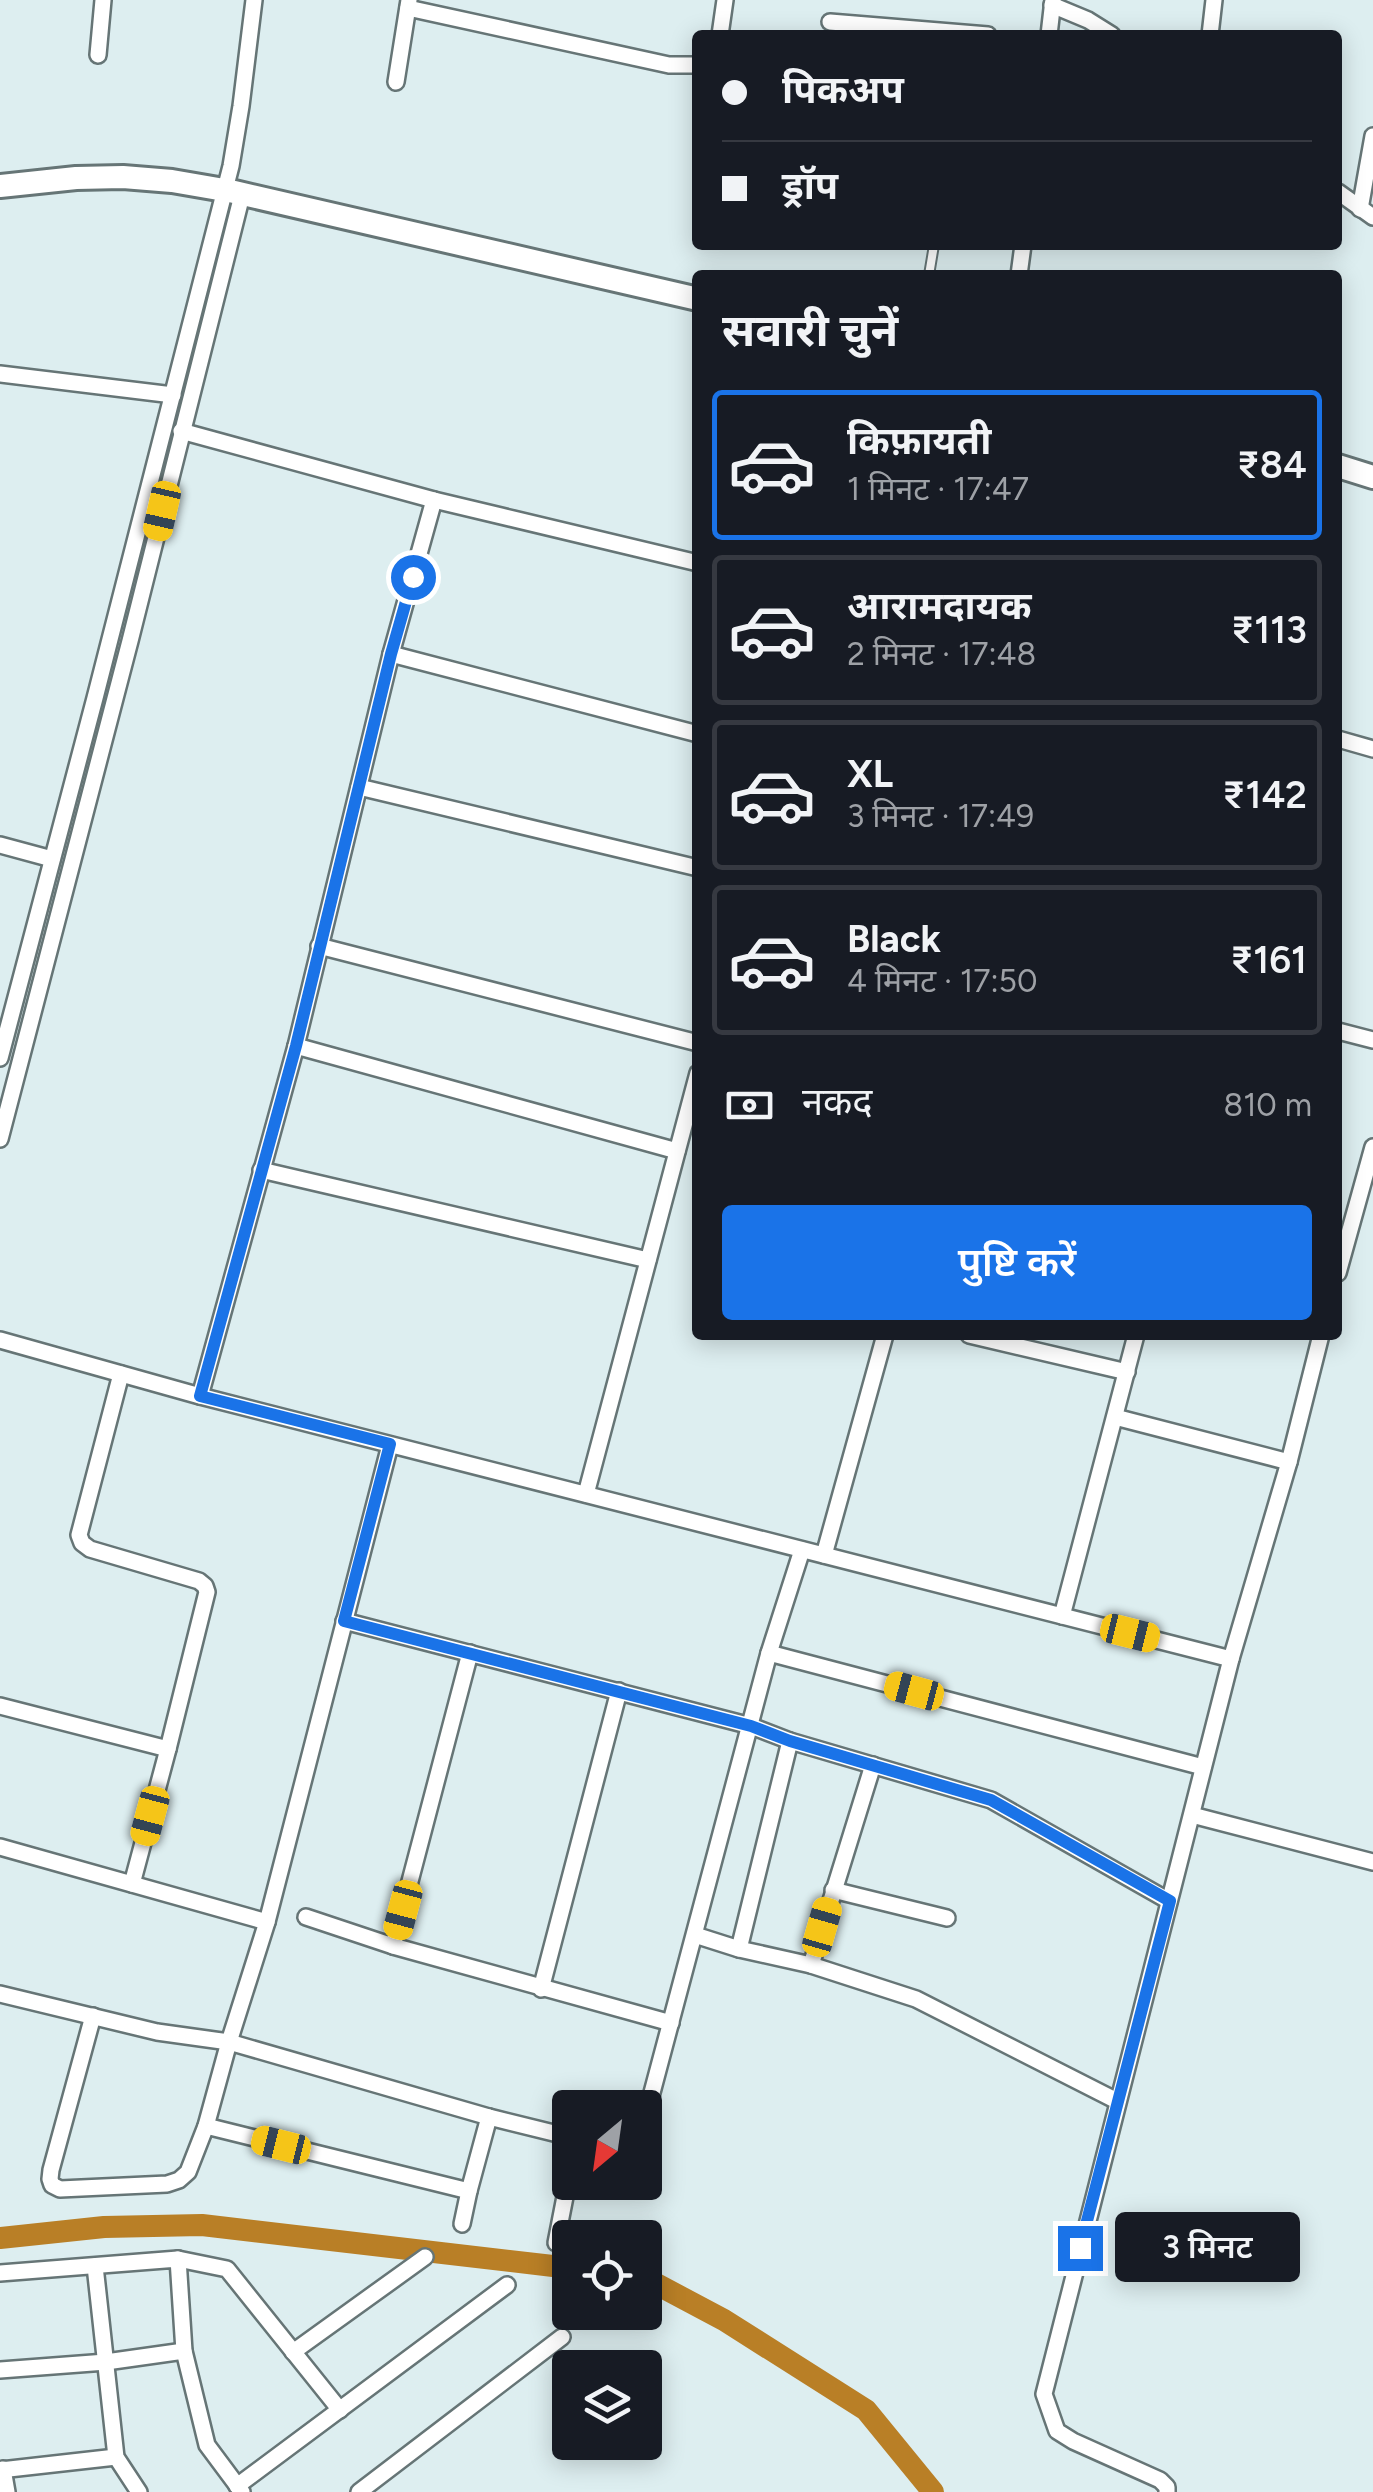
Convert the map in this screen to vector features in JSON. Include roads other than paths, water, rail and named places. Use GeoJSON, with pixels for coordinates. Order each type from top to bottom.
{"type":"FeatureCollection","features":[{"type":"Feature","properties":{"kind":"street"},"geometry":{"type":"LineString","coordinates":[[98,54],[103,0]]}},
{"type":"Feature","properties":{"kind":"street"},"geometry":{"type":"LineString","coordinates":[[0,1139],[181,432],[233,193],[254,0]]}},
{"type":"Feature","properties":{"kind":"street"},"geometry":{"type":"LineString","coordinates":[[721,30],[725,0]]}},
{"type":"Feature","properties":{"kind":"street"},"geometry":{"type":"LineString","coordinates":[[1211,30],[1214,0]]}},
{"type":"Feature","properties":{"kind":"street"},"geometry":{"type":"LineString","coordinates":[[1049,30],[1052,3],[1104,30]]}},
{"type":"Feature","properties":{"kind":"street"},"geometry":{"type":"LineString","coordinates":[[396,82],[408,4],[668,65],[692,65]]}},
{"type":"Feature","properties":{"kind":"street"},"geometry":{"type":"LineString","coordinates":[[830,22],[927,30]]}},
{"type":"Feature","properties":{"kind":"street"},"geometry":{"type":"LineString","coordinates":[[1367,212],[1373,136]]}},
{"type":"Feature","properties":{"kind":"street"},"geometry":{"type":"LineString","coordinates":[[0,186],[76,178],[172,181],[692,297]]}},
{"type":"Feature","properties":{"kind":"street"},"geometry":{"type":"LineString","coordinates":[[0,1058],[173,395],[233,193]]}},
{"type":"Feature","properties":{"kind":"street"},"geometry":{"type":"LineString","coordinates":[[1342,195],[1367,212]]}},
{"type":"Feature","properties":{"kind":"street"},"geometry":{"type":"LineString","coordinates":[[0,374],[173,395]]}},
{"type":"Feature","properties":{"kind":"street"},"geometry":{"type":"LineString","coordinates":[[181,432],[434,500],[692,562]]}},
{"type":"Feature","properties":{"kind":"street"},"geometry":{"type":"LineString","coordinates":[[1342,467],[1373,477]]}},
{"type":"Feature","properties":{"kind":"street"},"geometry":{"type":"LineString","coordinates":[[200,1396],[296,1046],[391,654],[434,500]]}},
{"type":"Feature","properties":{"kind":"street"},"geometry":{"type":"LineString","coordinates":[[391,654],[692,732]]}},
{"type":"Feature","properties":{"kind":"street"},"geometry":{"type":"LineString","coordinates":[[1342,740],[1373,749]]}},
{"type":"Feature","properties":{"kind":"street"},"geometry":{"type":"LineString","coordinates":[[359,787],[692,867]]}},
{"type":"Feature","properties":{"kind":"street"},"geometry":{"type":"LineString","coordinates":[[0,844],[52,859]]}},
{"type":"Feature","properties":{"kind":"street"},"geometry":{"type":"LineString","coordinates":[[319,946],[692,1041]]}},
{"type":"Feature","properties":{"kind":"street"},"geometry":{"type":"LineString","coordinates":[[1342,1031],[1373,1040]]}},
{"type":"Feature","properties":{"kind":"street"},"geometry":{"type":"LineString","coordinates":[[296,1046],[677,1151]]}},
{"type":"Feature","properties":{"kind":"street"},"geometry":{"type":"LineString","coordinates":[[586,1494],[692,1095]]}},
{"type":"Feature","properties":{"kind":"street"},"geometry":{"type":"LineString","coordinates":[[1342,1260],[1373,1148]]}},
{"type":"Feature","properties":{"kind":"street"},"geometry":{"type":"LineString","coordinates":[[261,1170],[648,1260]]}},
{"type":"Feature","properties":{"kind":"street"},"geometry":{"type":"LineString","coordinates":[[0,1340],[200,1396],[1231,1659]]}},
{"type":"Feature","properties":{"kind":"street"},"geometry":{"type":"LineString","coordinates":[[824,1555],[884,1340]]}},
{"type":"Feature","properties":{"kind":"street"},"geometry":{"type":"LineString","coordinates":[[990,1340],[1126,1372]]}},
{"type":"Feature","properties":{"kind":"street"},"geometry":{"type":"LineString","coordinates":[[1062,1616],[1135,1340]]}},
{"type":"Feature","properties":{"kind":"street"},"geometry":{"type":"LineString","coordinates":[[1167,2492],[1160,2480],[1056,2430],[1044,2394],[1231,1659],[1289,1462],[1320,1340]]}},
{"type":"Feature","properties":{"kind":"street"},"geometry":{"type":"LineString","coordinates":[[121,1374],[79,1535],[90,1549],[199,1581],[207,1592],[132,1884]]}},
{"type":"Feature","properties":{"kind":"street"},"geometry":{"type":"LineString","coordinates":[[1114,1417],[1289,1462]]}},
{"type":"Feature","properties":{"kind":"street"},"geometry":{"type":"LineString","coordinates":[[93,2016],[51,2170],[52,2186],[60,2190],[167,2184],[178,2180],[188,2172],[206,2126],[267,1922],[390,1444]]}},
{"type":"Feature","properties":{"kind":"street"},"geometry":{"type":"LineString","coordinates":[[653,2090],[769,1653],[802,1550]]}},
{"type":"Feature","properties":{"kind":"street"},"geometry":{"type":"LineString","coordinates":[[344,1621],[751,1726],[991,1800],[1170,1901]]}},
{"type":"Feature","properties":{"kind":"street"},"geometry":{"type":"LineString","coordinates":[[393,1946],[470,1653]]}},
{"type":"Feature","properties":{"kind":"street"},"geometry":{"type":"LineString","coordinates":[[769,1653],[1203,1767]]}},
{"type":"Feature","properties":{"kind":"street"},"geometry":{"type":"LineString","coordinates":[[542,1988],[619,1691]]}},
{"type":"Feature","properties":{"kind":"street"},"geometry":{"type":"LineString","coordinates":[[0,1706],[168,1749]]}},
{"type":"Feature","properties":{"kind":"street"},"geometry":{"type":"LineString","coordinates":[[739,1949],[790,1741]]}},
{"type":"Feature","properties":{"kind":"street"},"geometry":{"type":"LineString","coordinates":[[810,1965],[872,1765]]}},
{"type":"Feature","properties":{"kind":"street"},"geometry":{"type":"LineString","coordinates":[[1192,1815],[1373,1862]]}},
{"type":"Feature","properties":{"kind":"street"},"geometry":{"type":"LineString","coordinates":[[0,1846],[267,1922]]}},
{"type":"Feature","properties":{"kind":"street"},"geometry":{"type":"LineString","coordinates":[[832,1890],[946,1918]]}},
{"type":"Feature","properties":{"kind":"street"},"geometry":{"type":"LineString","coordinates":[[306,1918],[671,2023]]}},
{"type":"Feature","properties":{"kind":"street"},"geometry":{"type":"LineString","coordinates":[[695,1935],[810,1965],[916,1999],[1117,2101]]}},
{"type":"Feature","properties":{"kind":"street"},"geometry":{"type":"LineString","coordinates":[[0,1994],[158,2032],[229,2042],[552,2132]]}},
{"type":"Feature","properties":{"kind":"street"},"geometry":{"type":"LineString","coordinates":[[462,2224],[490,2117]]}},
{"type":"Feature","properties":{"kind":"street"},"geometry":{"type":"LineString","coordinates":[[206,2126],[468,2192]]}},
{"type":"Feature","properties":{"kind":"street"},"geometry":{"type":"LineString","coordinates":[[294,2352],[426,2257]]}},
{"type":"Feature","properties":{"kind":"street"},"geometry":{"type":"LineString","coordinates":[[178,2259],[184,2351],[207,2445],[240,2489],[507,2285]]}},
{"type":"Feature","properties":{"kind":"street"},"geometry":{"type":"LineString","coordinates":[[0,2272],[178,2259],[227,2269],[340,2410]]}},
{"type":"Feature","properties":{"kind":"street"},"geometry":{"type":"LineString","coordinates":[[94,2266],[116,2457],[139,2492]]}},
{"type":"Feature","properties":{"kind":"street"},"geometry":{"type":"LineString","coordinates":[[360,2492],[562,2338]]}},
{"type":"Feature","properties":{"kind":"street"},"geometry":{"type":"LineString","coordinates":[[0,2370],[184,2351]]}},
{"type":"Feature","properties":{"kind":"street"},"geometry":{"type":"LineString","coordinates":[[6,2492],[2,2469],[116,2457]]}},
{"type":"Feature","properties":{"kind":"waterway"},"geometry":{"type":"LineString","coordinates":[[0,2238],[104,2227],[202,2225],[552,2266]]}},
{"type":"Feature","properties":{"kind":"waterway"},"geometry":{"type":"LineString","coordinates":[[662,2287],[724,2320],[866,2410],[933,2492]]}}]}
